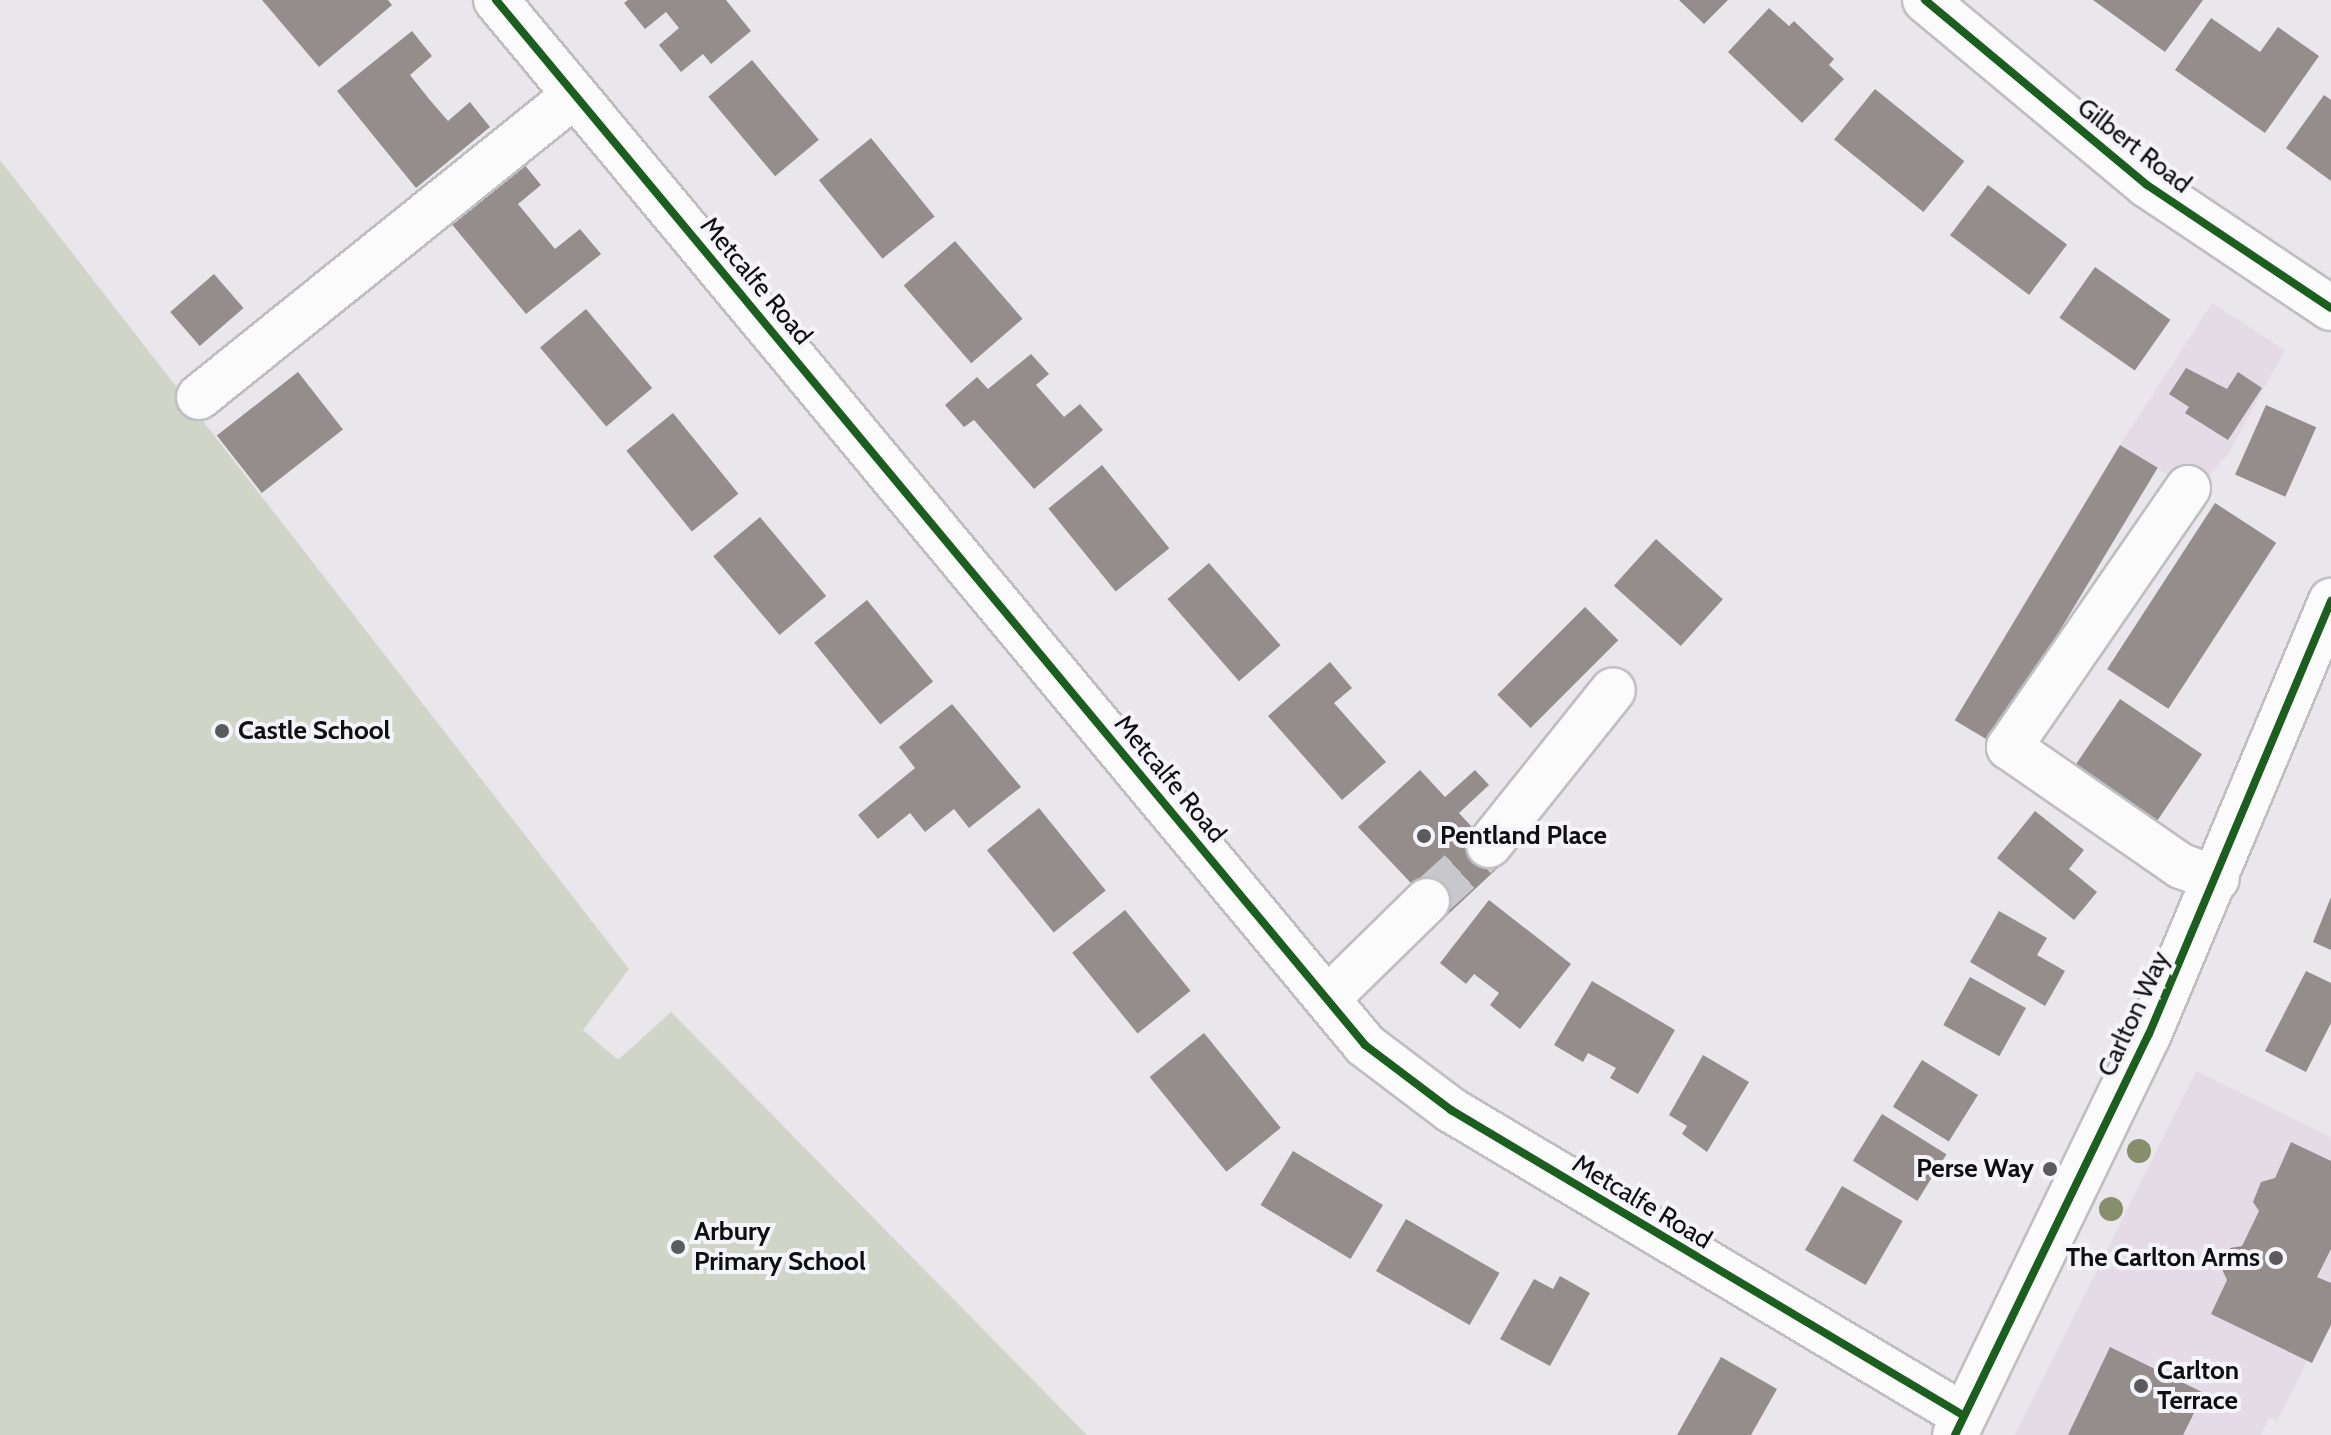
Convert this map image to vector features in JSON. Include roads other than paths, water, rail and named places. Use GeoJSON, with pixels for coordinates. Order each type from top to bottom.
{"type":"FeatureCollection","features":[{"type":"Feature","properties":{"kind":"street","name":"Metcalfe Road"},"geometry":{"type":"LineString","coordinates":[[496,0],[1365,1045],[1451,1110],[1958,1424]]}},
{"type":"Feature","properties":{"kind":"street","name":"Gilbert Road"},"geometry":{"type":"LineString","coordinates":[[1925,0],[2147,185],[2331,308]]}},
{"type":"Feature","properties":{"kind":"street"},"geometry":{"type":"LineString","coordinates":[[199,397],[575,95]]}},
{"type":"Feature","properties":{"kind":"street"},"geometry":{"type":"LineString","coordinates":[[2188,488],[2009,747],[2181,866],[2217,879]]}},
{"type":"Feature","properties":{"kind":"street","name":"Carlton Way"},"geometry":{"type":"LineString","coordinates":[[1958,1424],[2149,1034],[2217,879],[2331,601]]}},
{"type":"Feature","properties":{"kind":"street"},"geometry":{"type":"LineString","coordinates":[[1489,845],[1613,690]]}},
{"type":"Feature","properties":{"kind":"street"},"geometry":{"type":"LineString","coordinates":[[1327,999],[1427,901]]}},
{"type":"Feature","properties":{"kind":"tunnel"},"geometry":{"type":"LineString","coordinates":[[1427,901],[1489,845]]}},
{"type":"Feature","properties":{"kind":"place","name":"Castle School"},"geometry":{"type":"Point","coordinates":[222,731]}},
{"type":"Feature","properties":{"kind":"place","name":"Pentland Place"},"geometry":{"type":"Point","coordinates":[1424,836]}},
{"type":"Feature","properties":{"kind":"place","name":"Perse Way"},"geometry":{"type":"Point","coordinates":[2050,1169]}},
{"type":"Feature","properties":{"kind":"place","name":"Arbury Primary School"},"geometry":{"type":"Point","coordinates":[678,1247]}},
{"type":"Feature","properties":{"kind":"place","name":"The Carlton Arms"},"geometry":{"type":"Point","coordinates":[2276,1258]}},
{"type":"Feature","properties":{"kind":"place","name":"Carlton Terrace"},"geometry":{"type":"Point","coordinates":[2141,1386]}}]}
